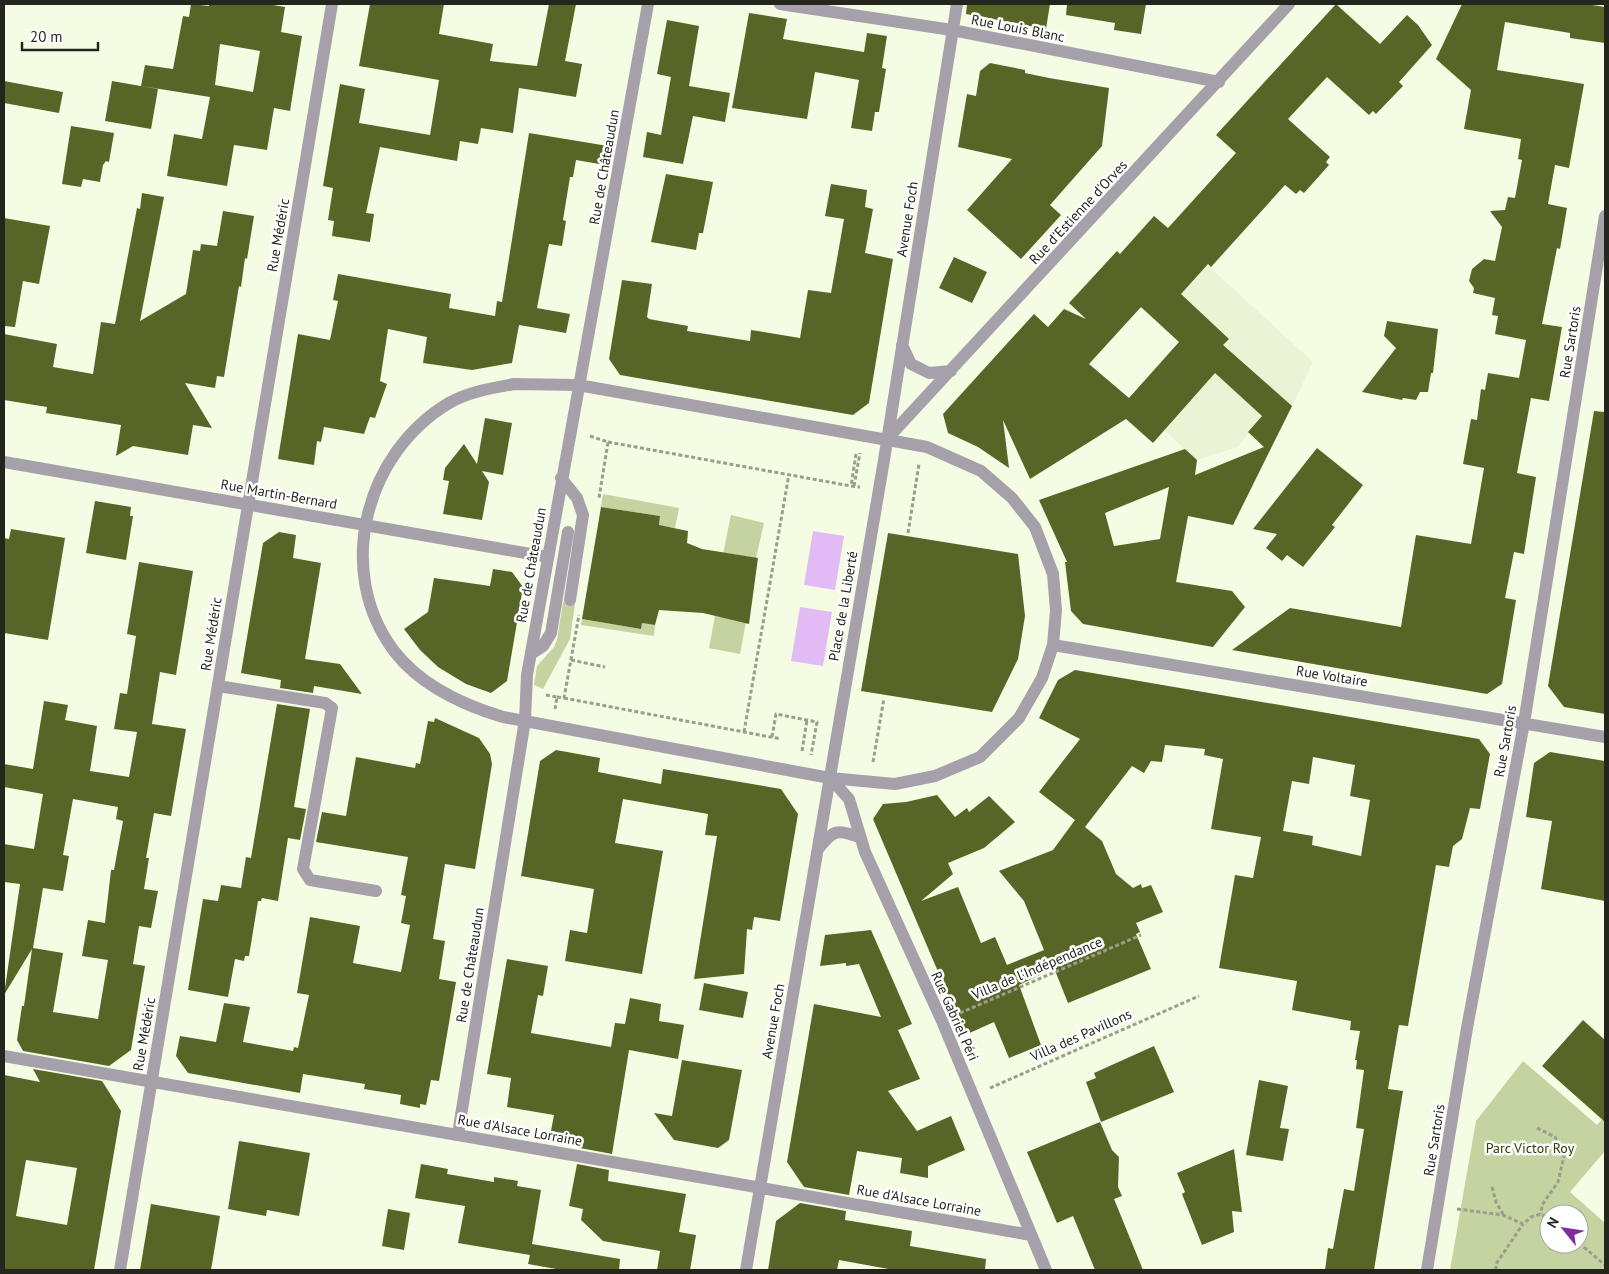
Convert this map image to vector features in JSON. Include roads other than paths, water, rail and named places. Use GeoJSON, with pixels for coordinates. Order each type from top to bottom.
{"type":"FeatureCollection","features":[{"type":"Feature","properties":{"kind":"street","name":"Rue Médéric"},"geometry":{"type":"LineString","coordinates":[[120,1270],[332,4]]}},
{"type":"Feature","properties":{"kind":"street","name":"Rue de Châteaudun"},"geometry":{"type":"LineString","coordinates":[[458,1134],[525,720],[525,692],[531,654],[561,478],[648,4]]}},
{"type":"Feature","properties":{"kind":"street","name":"Rue Louis Blanc"},"geometry":{"type":"LineString","coordinates":[[780,4],[952,30],[1219,82]]}},
{"type":"Feature","properties":{"kind":"street","name":"Avenue Foch"},"geometry":{"type":"LineString","coordinates":[[887,439],[957,4]]}},
{"type":"Feature","properties":{"kind":"street","name":"Rue d'Estienne d'Orves"},"geometry":{"type":"LineString","coordinates":[[887,439],[1219,82],[1289,4]]}},
{"type":"Feature","properties":{"kind":"street","name":"Rue Sartoris"},"geometry":{"type":"LineString","coordinates":[[1427,1270],[1467,1028],[1524,723],[1605,216]]}},
{"type":"Feature","properties":{"kind":"street"},"geometry":{"type":"LineString","coordinates":[[902,345],[911,364],[929,373],[951,371]]}},
{"type":"Feature","properties":{"kind":"street"},"geometry":{"type":"LineString","coordinates":[[514,384],[578,385],[887,439],[928,447],[981,471],[1012,498],[1035,526],[1053,574],[1056,610],[1054,644],[1042,678],[1019,718],[980,757],[935,776],[896,784],[830,778],[503,717],[476,709],[441,691],[416,672],[395,651],[377,622],[364,584],[362,546],[365,524],[379,482],[396,448],[420,424],[449,403],[482,390],[514,384]]}},
{"type":"Feature","properties":{"kind":"street","name":"Place de la Liberté"},"geometry":{"type":"LineString","coordinates":[[830,778],[887,439]]}},
{"type":"Feature","properties":{"kind":"street","name":"Rue Martin-Bernard"},"geometry":{"type":"LineString","coordinates":[[4,462],[548,557]]}},
{"type":"Feature","properties":{"kind":"street"},"geometry":{"type":"LineString","coordinates":[[561,478],[577,498],[582,515],[570,600]]}},
{"type":"Feature","properties":{"kind":"street"},"geometry":{"type":"LineString","coordinates":[[531,654],[543,646],[551,633],[568,532]]}},
{"type":"Feature","properties":{"kind":"street","name":"Rue Voltaire"},"geometry":{"type":"LineString","coordinates":[[1054,644],[1605,737]]}},
{"type":"Feature","properties":{"kind":"street"},"geometry":{"type":"LineString","coordinates":[[218,686],[326,703],[332,708],[303,869],[310,880],[376,891]]}},
{"type":"Feature","properties":{"kind":"street","name":"Avenue Foch"},"geometry":{"type":"LineString","coordinates":[[746,1270],[830,778]]}},
{"type":"Feature","properties":{"kind":"street","name":"Rue Gabriel Péri"},"geometry":{"type":"LineString","coordinates":[[830,778],[849,799],[859,836],[942,1021],[1046,1270]]}},
{"type":"Feature","properties":{"kind":"street"},"geometry":{"type":"LineString","coordinates":[[818,850],[830,834],[842,831],[859,836]]}},
{"type":"Feature","properties":{"kind":"street","name":"Rue d'Alsace Lorraine"},"geometry":{"type":"LineString","coordinates":[[4,1056],[152,1080],[1032,1234]]}},
{"type":"Feature","properties":{"kind":"park label","name":"Parc Victor Roy"},"geometry":{"type":"Point","coordinates":[1530,1148]}}]}
